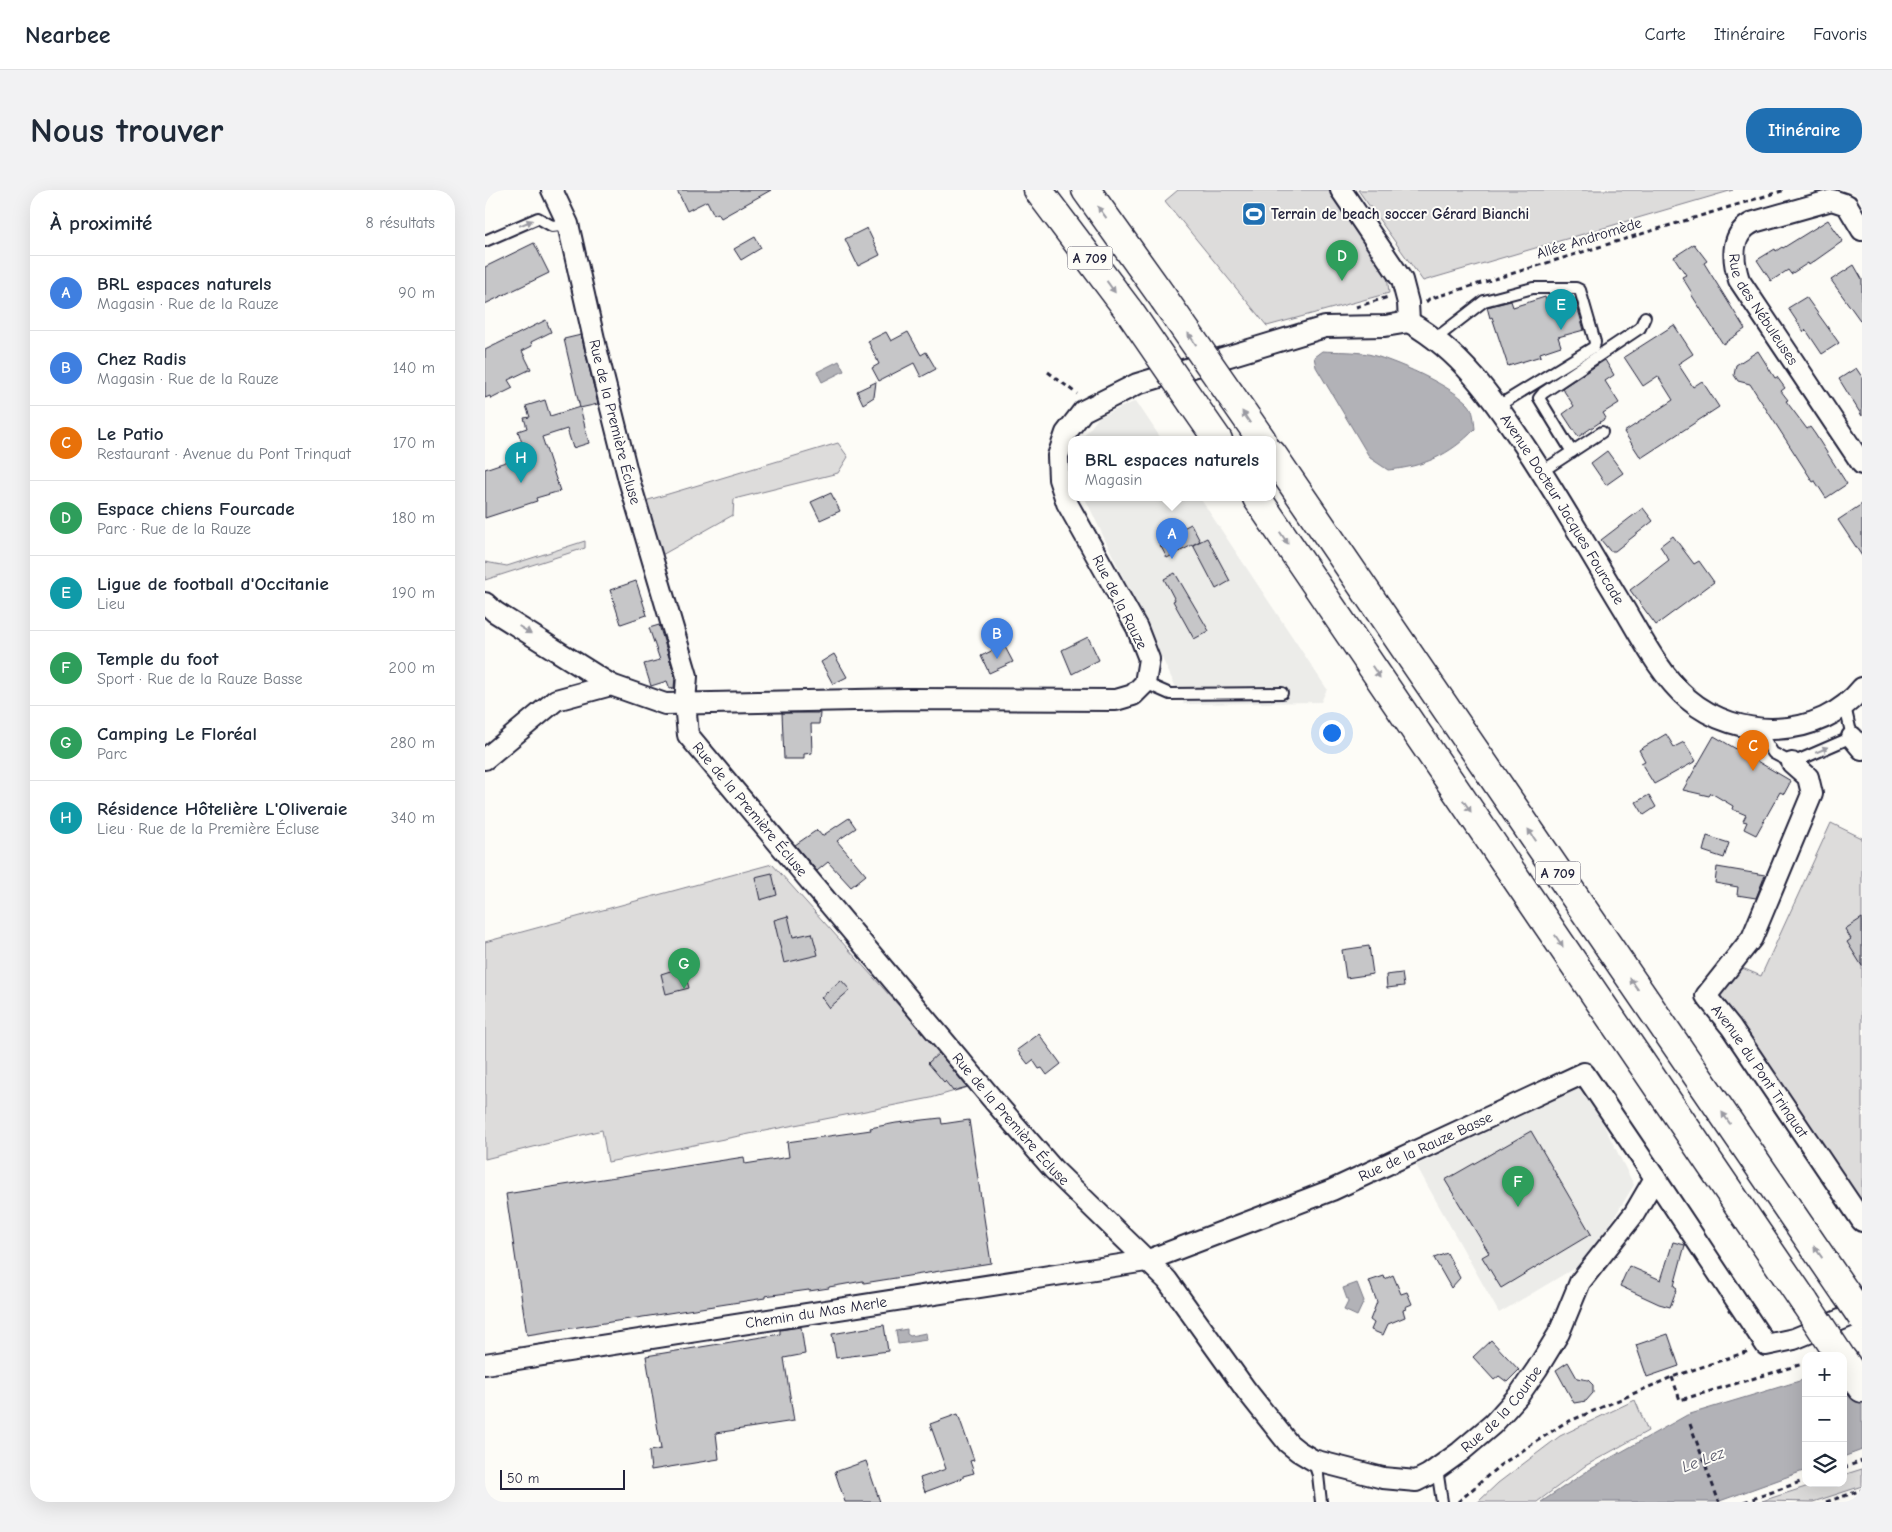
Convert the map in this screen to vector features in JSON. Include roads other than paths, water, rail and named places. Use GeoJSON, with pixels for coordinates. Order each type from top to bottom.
{"type":"FeatureCollection","features":[{"type":"Feature","properties":{"kind":"highway","name":"A 709"},"geometry":{"type":"LineString","coordinates":[[1038,190],[1129,311],[1215,436]]}},
{"type":"Feature","properties":{"kind":"highway","name":"A 709"},"geometry":{"type":"LineString","coordinates":[[1085,190],[1259,436]]}},
{"type":"Feature","properties":{"kind":"highway","name":"A 709"},"geometry":{"type":"LineString","coordinates":[[1276,460],[1854,1301],[1862,1317]]}},
{"type":"Feature","properties":{"kind":"highway","name":"A 709"},"geometry":{"type":"LineString","coordinates":[[1259,501],[1837,1352]]}},
{"type":"Feature","properties":{"kind":"highway"},"geometry":{"type":"LineString","coordinates":[[1847,1366],[1862,1388]]}},
{"type":"Feature","properties":{"kind":"street","name":"Rue de la Première Écluse"},"geometry":{"type":"LineString","coordinates":[[552,190],[568,224],[629,480],[687,676],[685,703],[688,735],[1053,1169],[1146,1260]]}},
{"type":"Feature","properties":{"kind":"street"},"geometry":{"type":"LineString","coordinates":[[1341,190],[1402,280],[1408,303],[1409,322]]}},
{"type":"Feature","properties":{"kind":"street","name":"Rue des Nébuleuses"},"geometry":{"type":"LineString","coordinates":[[1862,230],[1847,205],[1832,200],[1754,222],[1744,227],[1737,238],[1734,251],[1735,267],[1739,280],[1862,464]]}},
{"type":"Feature","properties":{"kind":"street","name":"Avenue Docteur Jacques Fourcade"},"geometry":{"type":"LineString","coordinates":[[1409,322],[1431,334],[1463,364],[1498,406],[1541,472],[1648,648],[1687,698],[1699,708],[1722,720],[1757,728],[1792,728],[1821,720],[1845,706]]}},
{"type":"Feature","properties":{"kind":"street","name":"Rue de la Rauze"},"geometry":{"type":"LineString","coordinates":[[1145,683],[1149,659],[1137,628],[1067,503],[1059,479],[1058,456],[1066,433],[1083,411],[1137,384],[1325,327],[1385,326],[1409,322]]}},
{"type":"Feature","properties":{"kind":"street"},"geometry":{"type":"LineString","coordinates":[[485,603],[495,612],[611,685],[665,704],[907,699],[1116,700],[1133,695],[1145,683]]}},
{"type":"Feature","properties":{"kind":"street"},"geometry":{"type":"LineString","coordinates":[[485,759],[556,700],[611,685]]}},
{"type":"Feature","properties":{"kind":"street"},"geometry":{"type":"LineString","coordinates":[[1845,706],[1862,688]]}},
{"type":"Feature","properties":{"kind":"street","name":"Avenue du Pont Trinquat"},"geometry":{"type":"LineString","coordinates":[[1791,762],[1808,777],[1812,794],[1752,938],[1706,996],[1731,1027],[1862,1221]]}},
{"type":"Feature","properties":{"kind":"street","name":"Rue de la Rauze Basse"},"geometry":{"type":"LineString","coordinates":[[1146,1260],[1332,1190],[1584,1073],[1655,1178]]}},
{"type":"Feature","properties":{"kind":"street"},"geometry":{"type":"LineString","coordinates":[[1655,1178],[1766,1345],[1794,1339],[1854,1301]]}},
{"type":"Feature","properties":{"kind":"street","name":"Rue de la Courbe"},"geometry":{"type":"LineString","coordinates":[[1146,1260],[1167,1280],[1247,1390],[1288,1443],[1298,1452],[1313,1460],[1383,1478],[1417,1480],[1437,1469],[1460,1452],[1493,1424],[1519,1395],[1559,1333],[1580,1282],[1634,1214],[1655,1178]]}},
{"type":"Feature","properties":{"kind":"street","name":"Chemin du Mas Merle"},"geometry":{"type":"LineString","coordinates":[[485,1364],[1146,1260]]}},
{"type":"Feature","properties":{"kind":"lane"},"geometry":{"type":"LineString","coordinates":[[485,240],[538,218],[552,226],[568,224]]}},
{"type":"Feature","properties":{"kind":"lane"},"geometry":{"type":"LineString","coordinates":[[1435,339],[1484,301],[1533,288],[1576,288],[1580,290],[1595,342],[1594,347],[1498,406]]}},
{"type":"Feature","properties":{"kind":"lane"},"geometry":{"type":"LineString","coordinates":[[1572,452],[1539,398],[1543,392],[1640,328],[1645,317]]}},
{"type":"Feature","properties":{"kind":"lane"},"geometry":{"type":"LineString","coordinates":[[1541,472],[1602,432]]}},
{"type":"Feature","properties":{"kind":"lane"},"geometry":{"type":"LineString","coordinates":[[1145,683],[1169,694],[1282,693]]}},
{"type":"Feature","properties":{"kind":"lane"},"geometry":{"type":"LineString","coordinates":[[1757,728],[1773,753],[1791,762],[1857,743],[1845,706]]}},
{"type":"Feature","properties":{"kind":"lane"},"geometry":{"type":"LineString","coordinates":[[1313,1460],[1321,1502]]}},
{"type":"Feature","properties":{"kind":"lane"},"geometry":{"type":"LineString","coordinates":[[1437,1469],[1442,1502]]}},
{"type":"Feature","properties":{"kind":"water"},"geometry":{"type":"Polygon","coordinates":[[[1322,351],[1368,354],[1406,367],[1435,381],[1460,397],[1470,406],[1473,412],[1475,429],[1446,453],[1424,463],[1388,470],[1370,458],[1316,367],[1314,357],[1322,351]]]}},
{"type":"Feature","properties":{"kind":"water"},"geometry":{"type":"Polygon","coordinates":[[[839,361],[844,371],[822,382],[817,372],[839,361]]]}},
{"type":"Feature","properties":{"kind":"water"},"geometry":{"type":"Polygon","coordinates":[[[1357,1283],[1364,1301],[1357,1316],[1344,1310],[1348,1302],[1343,1288],[1357,1283]]]}},
{"type":"Feature","properties":{"kind":"water"},"geometry":{"type":"Polygon","coordinates":[[[907,1329],[907,1334],[910,1336],[926,1333],[927,1340],[898,1344],[896,1331],[907,1329]]]}},
{"type":"Feature","properties":{"kind":"water"},"geometry":{"type":"Polygon","coordinates":[[[1862,1363],[1862,1450],[1847,1456],[1847,1397],[1847,1367],[1862,1363]]]}},
{"type":"Feature","properties":{"kind":"water","name":"Le Lez"},"geometry":{"type":"Polygon","coordinates":[[[1802,1380],[1802,1471],[1717,1502],[1541,1502],[1589,1470],[1687,1415],[1802,1380]]]}},
{"type":"Feature","properties":{"kind":"place","name":"Terrain de beach soccer Gérard Bianchi"},"geometry":{"type":"Point","coordinates":[1254,214]}},
{"type":"Feature","properties":{"kind":"place","name":"Espace chiens Fourcade"},"geometry":{"type":"Point","coordinates":[1342,281]}},
{"type":"Feature","properties":{"kind":"place","name":"Ligue de football d'Occitanie"},"geometry":{"type":"Point","coordinates":[1561,330]}},
{"type":"Feature","properties":{"kind":"place","name":"Résidence Hôtelière L'Oliveraie"},"geometry":{"type":"Point","coordinates":[521,483]}},
{"type":"Feature","properties":{"kind":"place","name":"BRL espaces naturels"},"geometry":{"type":"Point","coordinates":[1172,559]}},
{"type":"Feature","properties":{"kind":"place","name":"Chez Radis"},"geometry":{"type":"Point","coordinates":[997,659]}},
{"type":"Feature","properties":{"kind":"place","name":"Le Patio"},"geometry":{"type":"Point","coordinates":[1753,771]}},
{"type":"Feature","properties":{"kind":"place","name":"Camping Le Floréal"},"geometry":{"type":"Point","coordinates":[684,989]}},
{"type":"Feature","properties":{"kind":"place","name":"Temple du foot"},"geometry":{"type":"Point","coordinates":[1518,1207]}}]}
